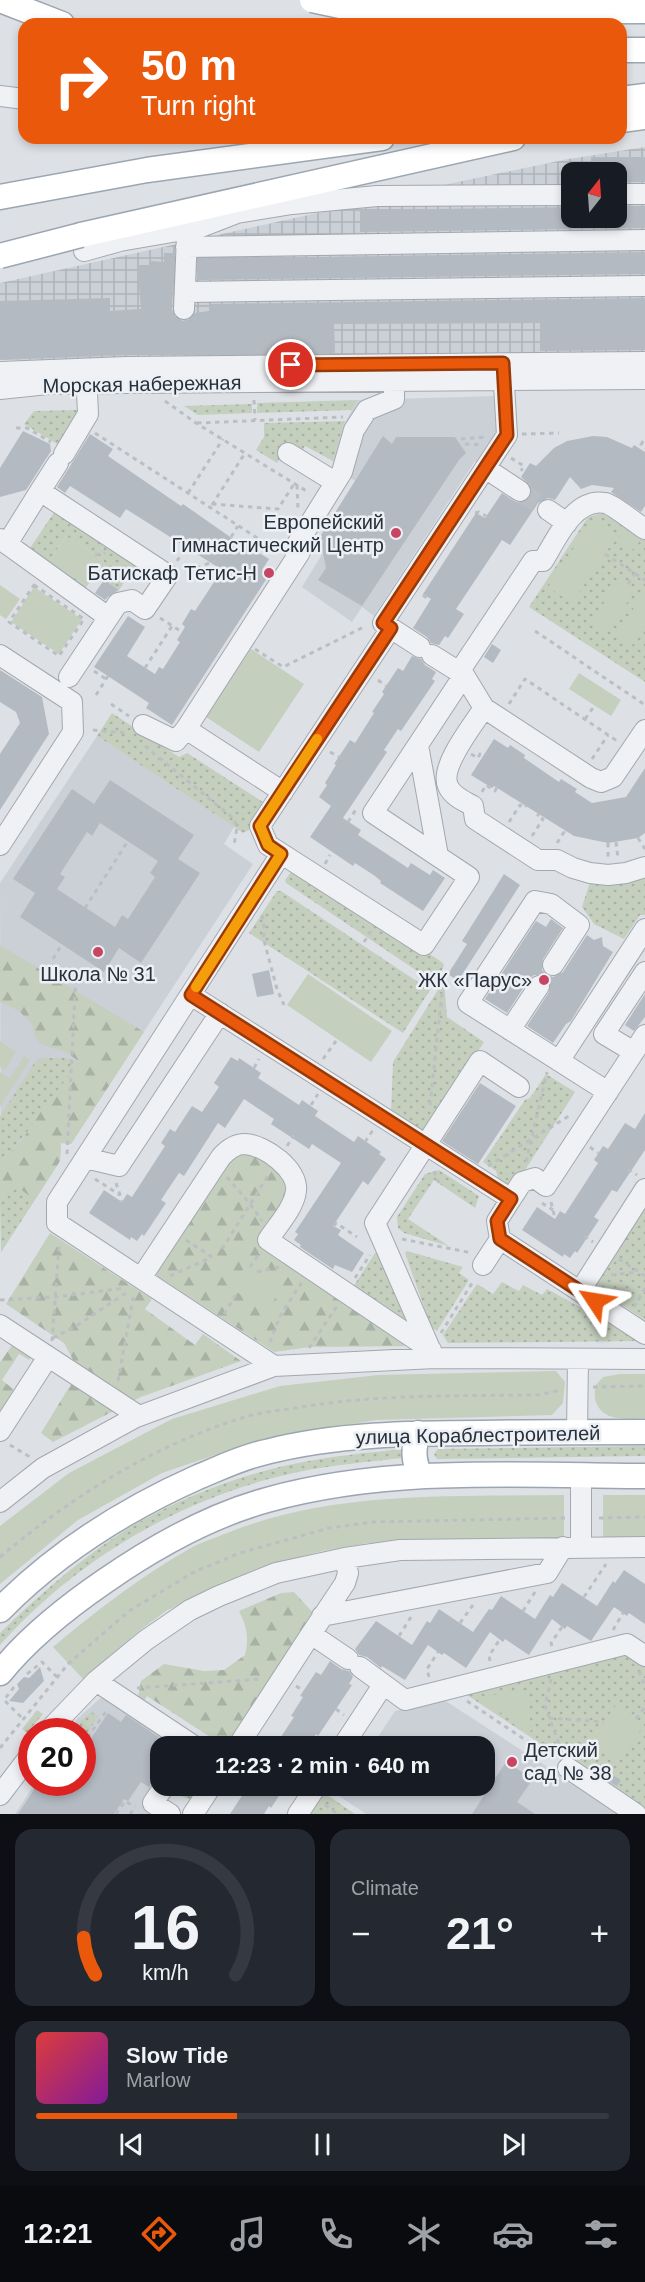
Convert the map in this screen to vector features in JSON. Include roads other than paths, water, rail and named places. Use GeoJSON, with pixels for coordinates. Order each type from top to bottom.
{"type":"FeatureCollection","features":[{"type":"Feature","properties":{"kind":"main road"},"geometry":{"type":"LineString","coordinates":[[0,0],[46,18]]}},
{"type":"Feature","properties":{"kind":"main road"},"geometry":{"type":"LineString","coordinates":[[312,0],[359,10],[389,12],[645,10]]}},
{"type":"Feature","properties":{"kind":"main road"},"geometry":{"type":"LineString","coordinates":[[627,98],[645,94]]}},
{"type":"Feature","properties":{"kind":"main road"},"geometry":{"type":"LineString","coordinates":[[627,119],[645,117]]}},
{"type":"Feature","properties":{"kind":"main road"},"geometry":{"type":"LineString","coordinates":[[0,196],[147,170],[338,144]]}},
{"type":"Feature","properties":{"kind":"main road"},"geometry":{"type":"LineString","coordinates":[[0,256],[83,243],[488,144]]}},
{"type":"Feature","properties":{"kind":"main road","name":"улица Кораблестроителей"},"geometry":{"type":"LineString","coordinates":[[0,1610],[38,1576],[95,1531],[167,1491],[231,1463],[265,1452],[360,1436],[418,1433],[645,1432]]}},
{"type":"Feature","properties":{"kind":"main road"},"geometry":{"type":"LineString","coordinates":[[418,1433],[413,1448],[414,1463],[420,1475]]}},
{"type":"Feature","properties":{"kind":"main road","name":"улица Кораблестроителей"},"geometry":{"type":"LineString","coordinates":[[9,1678],[51,1621],[91,1591],[136,1560],[181,1534],[266,1500],[351,1484],[420,1475],[645,1476]]}},
{"type":"Feature","properties":{"kind":"street"},"geometry":{"type":"LineString","coordinates":[[627,93],[645,94]]}},
{"type":"Feature","properties":{"kind":"street"},"geometry":{"type":"LineString","coordinates":[[0,96],[18,98]]}},
{"type":"Feature","properties":{"kind":"street"},"geometry":{"type":"LineString","coordinates":[[627,194],[645,194]]}},
{"type":"Feature","properties":{"kind":"street"},"geometry":{"type":"LineString","coordinates":[[187,239],[237,213],[292,204],[378,196],[561,195]]}},
{"type":"Feature","properties":{"kind":"street"},"geometry":{"type":"LineString","coordinates":[[83,243],[141,237],[645,240]]}},
{"type":"Feature","properties":{"kind":"street"},"geometry":{"type":"LineString","coordinates":[[187,239],[184,300],[645,286]]}},
{"type":"Feature","properties":{"kind":"street","name":"Морская набережная"},"geometry":{"type":"LineString","coordinates":[[126,367],[394,381],[645,362]]}},
{"type":"Feature","properties":{"kind":"street","name":"Морская набережная"},"geometry":{"type":"LineString","coordinates":[[0,388],[86,376],[126,367],[503,372],[645,379]]}},
{"type":"Feature","properties":{"kind":"street","name":"Морская набережная"},"geometry":{"type":"LineString","coordinates":[[0,372],[86,376]]}},
{"type":"Feature","properties":{"kind":"street"},"geometry":{"type":"LineString","coordinates":[[503,372],[507,435],[383,623],[461,674],[492,713],[596,781],[609,780],[645,730]]}},
{"type":"Feature","properties":{"kind":"street"},"geometry":{"type":"LineString","coordinates":[[86,376],[87,414],[40,491],[6,536],[108,617]]}},
{"type":"Feature","properties":{"kind":"street"},"geometry":{"type":"LineString","coordinates":[[136,733],[176,741],[186,729],[243,642],[287,557],[300,552],[294,549],[342,472],[354,430],[367,410],[394,399],[394,381]]}},
{"type":"Feature","properties":{"kind":"street"},"geometry":{"type":"LineString","coordinates":[[288,453],[335,482]]}},
{"type":"Feature","properties":{"kind":"street"},"geometry":{"type":"LineString","coordinates":[[485,468],[520,491]]}},
{"type":"Feature","properties":{"kind":"street"},"geometry":{"type":"LineString","coordinates":[[40,491],[168,575],[146,609],[132,600],[118,603],[69,677]]}},
{"type":"Feature","properties":{"kind":"street"},"geometry":{"type":"LineString","coordinates":[[391,628],[260,826],[268,845],[424,945],[470,877],[373,813],[533,561],[543,561],[575,510],[590,504],[605,503],[645,529]]}},
{"type":"Feature","properties":{"kind":"street"},"geometry":{"type":"LineString","coordinates":[[548,510],[567,522]]}},
{"type":"Feature","properties":{"kind":"street"},"geometry":{"type":"LineString","coordinates":[[0,655],[72,702],[73,732],[0,845]]}},
{"type":"Feature","properties":{"kind":"street"},"geometry":{"type":"LineString","coordinates":[[492,713],[446,769],[446,781],[451,792],[473,806],[475,819],[505,828],[528,842],[538,860],[557,860],[590,873],[626,873],[645,867]]}},
{"type":"Feature","properties":{"kind":"street"},"geometry":{"type":"LineString","coordinates":[[186,729],[283,792]]}},
{"type":"Feature","properties":{"kind":"street"},"geometry":{"type":"LineString","coordinates":[[418,745],[438,856]]}},
{"type":"Feature","properties":{"kind":"street"},"geometry":{"type":"LineString","coordinates":[[271,1364],[142,1283],[57,1223],[57,1202],[76,1159],[191,995],[281,854]]}},
{"type":"Feature","properties":{"kind":"street"},"geometry":{"type":"LineString","coordinates":[[553,965],[579,926],[551,904],[536,901],[468,1003],[608,1092]]}},
{"type":"Feature","properties":{"kind":"street"},"geometry":{"type":"LineString","coordinates":[[554,1058],[645,929]]}},
{"type":"Feature","properties":{"kind":"street"},"geometry":{"type":"LineString","coordinates":[[634,1052],[604,1034],[645,972]]}},
{"type":"Feature","properties":{"kind":"street"},"geometry":{"type":"LineString","coordinates":[[510,1030],[539,986]]}},
{"type":"Feature","properties":{"kind":"street"},"geometry":{"type":"LineString","coordinates":[[191,995],[511,1199]]}},
{"type":"Feature","properties":{"kind":"street"},"geometry":{"type":"LineString","coordinates":[[76,1159],[119,1166],[220,1013]]}},
{"type":"Feature","properties":{"kind":"street"},"geometry":{"type":"LineString","coordinates":[[485,1261],[500,1239],[497,1221],[522,1182],[535,1178],[546,1186],[645,1035]]}},
{"type":"Feature","properties":{"kind":"street"},"geometry":{"type":"LineString","coordinates":[[433,1354],[375,1223],[480,1061],[519,1087]]}},
{"type":"Feature","properties":{"kind":"street"},"geometry":{"type":"LineString","coordinates":[[142,1283],[172,1231],[226,1151],[239,1144],[253,1145],[278,1160],[294,1175],[297,1189],[292,1203],[268,1240],[433,1354]]}},
{"type":"Feature","properties":{"kind":"street"},"geometry":{"type":"LineString","coordinates":[[584,1284],[645,1189]]}},
{"type":"Feature","properties":{"kind":"street"},"geometry":{"type":"LineString","coordinates":[[500,1239],[584,1284],[625,1321],[645,1334]]}},
{"type":"Feature","properties":{"kind":"street"},"geometry":{"type":"LineString","coordinates":[[0,1325],[50,1347],[114,1400],[139,1416]]}},
{"type":"Feature","properties":{"kind":"street"},"geometry":{"type":"LineString","coordinates":[[5,1438],[50,1347]]}},
{"type":"Feature","properties":{"kind":"street"},"geometry":{"type":"LineString","coordinates":[[0,1502],[43,1468],[139,1416],[271,1364],[433,1354],[645,1359]]}},
{"type":"Feature","properties":{"kind":"street"},"geometry":{"type":"LineString","coordinates":[[578,1359],[578,1432]]}},
{"type":"Feature","properties":{"kind":"street"},"geometry":{"type":"LineString","coordinates":[[322,1616],[547,1573],[572,1547],[581,1475]]}},
{"type":"Feature","properties":{"kind":"street"},"geometry":{"type":"LineString","coordinates":[[67,1718],[104,1693],[146,1640],[190,1610],[276,1573],[345,1558],[400,1550],[645,1547]]}},
{"type":"Feature","properties":{"kind":"street"},"geometry":{"type":"LineString","coordinates":[[244,1736],[345,1582],[348,1573],[345,1558]]}},
{"type":"Feature","properties":{"kind":"street"},"geometry":{"type":"LineString","coordinates":[[311,1634],[405,1700],[627,1644],[645,1656]]}},
{"type":"Feature","properties":{"kind":"street"},"geometry":{"type":"LineString","coordinates":[[350,1736],[383,1685]]}},
{"type":"Feature","properties":{"kind":"street"},"geometry":{"type":"LineString","coordinates":[[104,1693],[177,1736]]}},
{"type":"Feature","properties":{"kind":"street"},"geometry":{"type":"LineString","coordinates":[[568,1768],[636,1814]]}},
{"type":"Feature","properties":{"kind":"street"},"geometry":{"type":"LineString","coordinates":[[0,1795],[18,1771]]}},
{"type":"Feature","properties":{"kind":"street"},"geometry":{"type":"LineString","coordinates":[[158,1796],[153,1803],[170,1814]]}},
{"type":"Feature","properties":{"kind":"street"},"geometry":{"type":"LineString","coordinates":[[193,1814],[205,1796]]}},
{"type":"Feature","properties":{"kind":"street"},"geometry":{"type":"LineString","coordinates":[[298,1814],[310,1796]]}},
{"type":"Feature","properties":{"kind":"tunnel"},"geometry":{"type":"LineString","coordinates":[[520,491],[548,510]]}},
{"type":"Feature","properties":{"kind":"place","name":"Европейский Гимнастический Центр"},"geometry":{"type":"Point","coordinates":[396,533]}},
{"type":"Feature","properties":{"kind":"place","name":"Батискаф Тетис-Н"},"geometry":{"type":"Point","coordinates":[269,573]}},
{"type":"Feature","properties":{"kind":"place","name":"Школа № 31"},"geometry":{"type":"Point","coordinates":[98,952]}},
{"type":"Feature","properties":{"kind":"place","name":"ЖК «Парус»"},"geometry":{"type":"Point","coordinates":[544,980]}},
{"type":"Feature","properties":{"kind":"place","name":"Детский сад № 38"},"geometry":{"type":"Point","coordinates":[512,1762]}}]}
